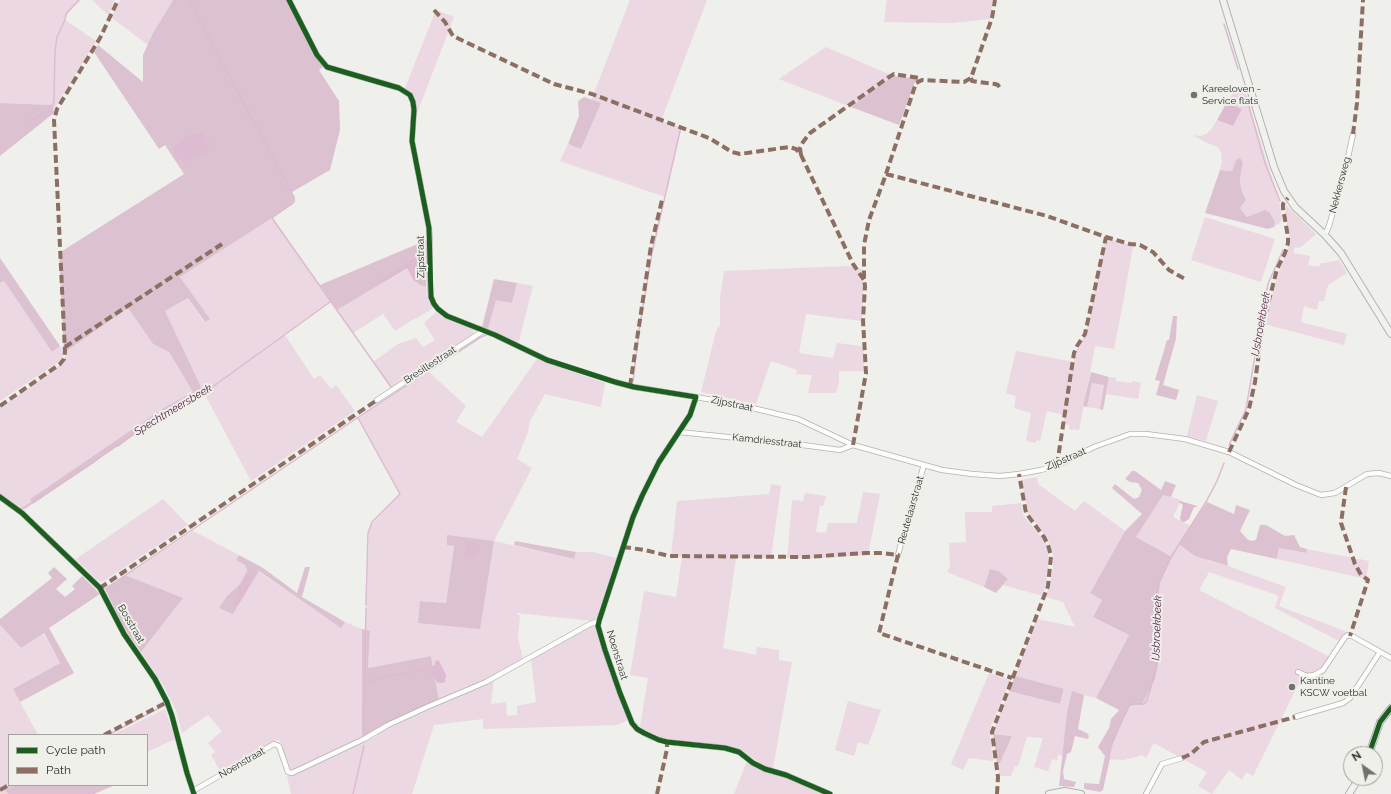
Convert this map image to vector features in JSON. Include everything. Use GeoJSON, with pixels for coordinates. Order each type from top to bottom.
{"type":"FeatureCollection","features":[{"type":"Feature","properties":{"kind":"street","name":"Zijpstraat"},"geometry":{"type":"LineString","coordinates":[[290,0],[317,55],[327,67],[398,88],[410,96],[413,102],[414,110],[412,141],[414,157],[424,200],[430,240],[430,286],[431,297],[434,304],[447,316],[495,335],[548,360],[634,387],[696,396],[798,419],[853,445],[942,470],[1000,476],[1019,474],[1041,470],[1062,463],[1094,447],[1130,434],[1150,434],[1185,439],[1229,452],[1296,485],[1321,495],[1335,493],[1367,474],[1379,473],[1391,476]]}},
{"type":"Feature","properties":{"kind":"street"},"geometry":{"type":"LineString","coordinates":[[1223,0],[1274,166],[1284,191],[1295,207],[1325,235],[1348,264],[1391,334]]}},
{"type":"Feature","properties":{"kind":"street","name":"Nekkersweg"},"geometry":{"type":"LineString","coordinates":[[1325,235],[1329,226],[1345,169],[1353,134]]}},
{"type":"Feature","properties":{"kind":"street","name":"Bresillestraat"},"geometry":{"type":"LineString","coordinates":[[377,400],[483,331]]}},
{"type":"Feature","properties":{"kind":"street","name":"Noenstraat"},"geometry":{"type":"LineString","coordinates":[[696,396],[690,414],[659,462],[633,517],[598,621],[605,650],[632,723],[638,729],[651,737],[667,742],[725,748],[739,752],[753,763],[765,769],[786,775],[830,794]]}},
{"type":"Feature","properties":{"kind":"street","name":"Kamdriesstraat"},"geometry":{"type":"LineString","coordinates":[[679,432],[840,450],[853,445]]}},
{"type":"Feature","properties":{"kind":"street","name":"Reutelaarstraat"},"geometry":{"type":"LineString","coordinates":[[898,555],[924,465]]}},
{"type":"Feature","properties":{"kind":"street","name":"Bosstraat"},"geometry":{"type":"LineString","coordinates":[[0,497],[22,513],[100,588],[124,634],[155,679],[167,702],[193,792]]}},
{"type":"Feature","properties":{"kind":"street","name":"Noenstraat"},"geometry":{"type":"LineString","coordinates":[[193,792],[274,744],[279,746],[288,772],[292,773],[364,739],[388,725],[486,682],[598,621]]}},
{"type":"Feature","properties":{"kind":"street"},"geometry":{"type":"LineString","coordinates":[[1298,672],[1307,676],[1314,675],[1323,670],[1345,637],[1348,635],[1391,658]]}},
{"type":"Feature","properties":{"kind":"street"},"geometry":{"type":"LineString","coordinates":[[1295,717],[1343,703],[1350,698],[1380,652]]}},
{"type":"Feature","properties":{"kind":"street"},"geometry":{"type":"LineString","coordinates":[[1372,746],[1380,722],[1391,708]]}},
{"type":"Feature","properties":{"kind":"street"},"geometry":{"type":"LineString","coordinates":[[1146,794],[1162,764],[1182,758]]}},
{"type":"Feature","properties":{"kind":"street"},"geometry":{"type":"LineString","coordinates":[[1049,794],[1064,791],[1081,794]]}},
{"type":"Feature","properties":{"kind":"shaded area"},"geometry":{"type":"Polygon","coordinates":[[[0,0],[81,0],[69,11],[65,20],[96,41],[54,109],[53,105],[0,103],[0,0]]]}},
{"type":"Feature","properties":{"kind":"shaded area"},"geometry":{"type":"Polygon","coordinates":[[[92,0],[115,0],[108,15],[92,0]]]}},
{"type":"Feature","properties":{"kind":"shaded area"},"geometry":{"type":"Polygon","coordinates":[[[120,0],[173,0],[153,33],[148,45],[112,18],[120,0]]]}},
{"type":"Feature","properties":{"kind":"shaded area"},"geometry":{"type":"Polygon","coordinates":[[[173,0],[286,0],[312,51],[323,67],[319,70],[339,101],[340,130],[330,170],[292,192],[295,197],[295,202],[292,205],[180,277],[210,319],[205,322],[188,298],[165,311],[204,393],[162,416],[33,504],[30,499],[162,409],[193,392],[169,352],[153,344],[128,308],[64,353],[59,253],[184,174],[165,145],[159,149],[94,52],[98,45],[143,82],[143,55],[153,33],[173,0]]]}},
{"type":"Feature","properties":{"kind":"shaded area"},"geometry":{"type":"Polygon","coordinates":[[[630,0],[707,0],[661,121],[681,127],[665,197],[560,161],[568,144],[581,149],[600,104],[591,101],[630,0]]]}},
{"type":"Feature","properties":{"kind":"shaded area"},"geometry":{"type":"Polygon","coordinates":[[[887,0],[993,0],[990,19],[952,23],[884,22],[887,0]]]}},
{"type":"Feature","properties":{"kind":"shaded area"},"geometry":{"type":"Polygon","coordinates":[[[436,10],[454,17],[415,116],[416,109],[414,97],[405,88],[436,10]]]}},
{"type":"Feature","properties":{"kind":"shaded area"},"geometry":{"type":"Polygon","coordinates":[[[826,47],[893,76],[851,107],[779,79],[826,47]]]}},
{"type":"Feature","properties":{"kind":"shaded area"},"geometry":{"type":"Polygon","coordinates":[[[893,76],[920,79],[915,82],[899,125],[851,107],[893,76]]]}},
{"type":"Feature","properties":{"kind":"shaded area"},"geometry":{"type":"Polygon","coordinates":[[[1243,86],[1280,204],[1282,221],[1274,227],[1275,222],[1270,213],[1247,217],[1240,208],[1246,200],[1241,189],[1240,178],[1243,163],[1236,160],[1232,171],[1220,170],[1222,161],[1221,152],[1218,147],[1193,135],[1200,136],[1206,134],[1211,130],[1217,120],[1233,126],[1242,109],[1227,102],[1236,88],[1243,86]]]}},
{"type":"Feature","properties":{"kind":"shaded area"},"geometry":{"type":"Polygon","coordinates":[[[584,97],[601,103],[581,149],[568,144],[579,116],[578,101],[584,97]]]}},
{"type":"Feature","properties":{"kind":"shaded area"},"geometry":{"type":"Polygon","coordinates":[[[1227,102],[1242,109],[1233,126],[1217,120],[1227,102]]]}},
{"type":"Feature","properties":{"kind":"shaded area"},"geometry":{"type":"Polygon","coordinates":[[[0,103],[53,105],[54,113],[0,156],[0,103]]]}},
{"type":"Feature","properties":{"kind":"shaded area"},"geometry":{"type":"Polygon","coordinates":[[[203,133],[210,145],[206,153],[184,162],[176,157],[172,149],[187,136],[203,133]]]}},
{"type":"Feature","properties":{"kind":"shaded area"},"geometry":{"type":"Polygon","coordinates":[[[1240,158],[1243,163],[1240,178],[1241,189],[1246,200],[1240,208],[1247,217],[1265,210],[1270,213],[1275,222],[1274,227],[1268,229],[1205,213],[1220,170],[1232,171],[1236,160],[1240,158]]]}},
{"type":"Feature","properties":{"kind":"shaded area"},"geometry":{"type":"Polygon","coordinates":[[[1286,205],[1316,234],[1300,248],[1295,247],[1293,253],[1310,256],[1308,265],[1319,267],[1321,263],[1339,260],[1347,273],[1328,285],[1324,301],[1319,301],[1317,310],[1304,306],[1301,322],[1347,334],[1344,345],[1264,324],[1279,271],[1290,240],[1285,213],[1286,205]]]}},
{"type":"Feature","properties":{"kind":"shaded area"},"geometry":{"type":"Polygon","coordinates":[[[272,217],[331,301],[285,335],[314,379],[320,375],[331,389],[336,385],[355,411],[251,481],[204,393],[165,311],[188,298],[204,322],[209,319],[180,277],[272,217]]]}},
{"type":"Feature","properties":{"kind":"shaded area"},"geometry":{"type":"Polygon","coordinates":[[[1205,217],[1275,239],[1261,282],[1191,260],[1205,217]]]}},
{"type":"Feature","properties":{"kind":"shaded area"},"geometry":{"type":"Polygon","coordinates":[[[1105,237],[1133,246],[1114,349],[1095,346],[1079,430],[1069,429],[1070,425],[1063,424],[1064,415],[1047,411],[1040,441],[1037,440],[1036,443],[1026,441],[1031,413],[1014,408],[1016,396],[1006,393],[1016,351],[1074,362],[1075,352],[1086,333],[1105,237]]]}},
{"type":"Feature","properties":{"kind":"shaded area"},"geometry":{"type":"Polygon","coordinates":[[[427,240],[428,253],[426,287],[415,281],[408,268],[337,310],[320,285],[427,240]]]}},
{"type":"Feature","properties":{"kind":"shaded area"},"geometry":{"type":"Polygon","coordinates":[[[415,257],[418,257],[421,260],[421,281],[414,281],[406,268],[381,283],[378,282],[408,263],[415,257]]]}},
{"type":"Feature","properties":{"kind":"shaded area"},"geometry":{"type":"Polygon","coordinates":[[[0,258],[60,346],[52,352],[4,281],[0,283],[0,258]]]}},
{"type":"Feature","properties":{"kind":"shaded area"},"geometry":{"type":"Polygon","coordinates":[[[848,266],[862,269],[862,321],[806,314],[799,353],[833,358],[837,343],[861,346],[864,351],[864,371],[839,371],[839,383],[836,393],[808,393],[812,375],[796,374],[797,370],[771,361],[756,404],[701,392],[716,331],[720,325],[720,298],[724,271],[848,266]]]}},
{"type":"Feature","properties":{"kind":"shaded area"},"geometry":{"type":"Polygon","coordinates":[[[409,268],[420,285],[426,287],[427,295],[433,308],[395,331],[383,314],[353,333],[337,310],[409,268]]]}},
{"type":"Feature","properties":{"kind":"shaded area"},"geometry":{"type":"Polygon","coordinates":[[[494,279],[517,283],[512,303],[496,300],[488,329],[482,327],[494,279]]]}},
{"type":"Feature","properties":{"kind":"shaded area"},"geometry":{"type":"Polygon","coordinates":[[[4,281],[52,352],[60,346],[64,353],[60,361],[0,401],[0,283],[4,281]]]}},
{"type":"Feature","properties":{"kind":"shaded area"},"geometry":{"type":"Polygon","coordinates":[[[517,283],[533,286],[518,345],[488,329],[496,299],[512,303],[517,283]]]}},
{"type":"Feature","properties":{"kind":"shaded area"},"geometry":{"type":"Polygon","coordinates":[[[128,308],[153,344],[169,352],[194,392],[162,409],[30,499],[33,504],[25,510],[0,494],[0,409],[64,362],[67,351],[128,308]]]}},
{"type":"Feature","properties":{"kind":"shaded area"},"geometry":{"type":"Polygon","coordinates":[[[436,312],[451,321],[469,328],[474,331],[473,334],[391,387],[373,362],[398,344],[416,338],[423,347],[435,340],[424,323],[436,312]]]}},
{"type":"Feature","properties":{"kind":"shaded area"},"geometry":{"type":"Polygon","coordinates":[[[1173,316],[1177,316],[1176,339],[1163,385],[1179,390],[1176,400],[1156,395],[1160,381],[1155,380],[1167,340],[1169,340],[1173,316]]]}},
{"type":"Feature","properties":{"kind":"shaded area"},"geometry":{"type":"Polygon","coordinates":[[[537,359],[605,383],[601,407],[545,394],[530,421],[528,432],[517,459],[532,468],[494,541],[574,559],[576,552],[593,552],[616,558],[597,617],[593,621],[517,613],[517,615],[520,615],[518,638],[523,659],[495,676],[439,700],[431,656],[368,668],[370,632],[366,630],[369,532],[372,524],[400,494],[358,418],[429,372],[466,406],[456,422],[482,437],[537,359]],[[454,546],[446,603],[420,601],[480,629],[454,546]]]}},
{"type":"Feature","properties":{"kind":"shaded area"},"geometry":{"type":"Polygon","coordinates":[[[1091,372],[1109,377],[1103,410],[1100,409],[1104,385],[1092,383],[1087,407],[1083,406],[1091,372]]]}},
{"type":"Feature","properties":{"kind":"shaded area"},"geometry":{"type":"Polygon","coordinates":[[[1109,377],[1116,378],[1116,381],[1132,383],[1132,381],[1141,383],[1138,399],[1106,394],[1109,377]]]}},
{"type":"Feature","properties":{"kind":"shaded area"},"geometry":{"type":"Polygon","coordinates":[[[1092,382],[1104,385],[1100,409],[1087,407],[1092,382]]]}},
{"type":"Feature","properties":{"kind":"shaded area"},"geometry":{"type":"Polygon","coordinates":[[[1197,395],[1218,401],[1206,441],[1187,436],[1197,395]]]}},
{"type":"Feature","properties":{"kind":"shaded area"},"geometry":{"type":"Polygon","coordinates":[[[1132,471],[1135,471],[1161,490],[1165,481],[1176,485],[1171,497],[1163,495],[1136,537],[1172,557],[1160,582],[1161,652],[1155,679],[1142,704],[1129,706],[1113,744],[1101,792],[1084,789],[1084,783],[1099,784],[1105,756],[1098,747],[1109,728],[1111,719],[1119,710],[1096,698],[1129,635],[1093,617],[1102,600],[1090,593],[1125,531],[1142,514],[1112,488],[1115,484],[1134,499],[1139,497],[1142,490],[1138,483],[1130,482],[1125,479],[1132,471]]]}},
{"type":"Feature","properties":{"kind":"shaded area"},"geometry":{"type":"Polygon","coordinates":[[[1037,477],[1038,484],[1075,511],[1084,501],[1125,531],[1090,593],[1102,600],[1093,617],[1129,635],[1096,698],[1072,692],[1067,712],[1063,756],[1058,755],[1057,760],[1052,759],[1048,771],[1034,767],[1043,738],[1027,737],[1018,766],[1015,766],[1011,776],[1000,776],[997,763],[1000,763],[1012,736],[993,734],[1009,691],[1060,704],[1064,690],[1015,676],[1037,619],[1075,627],[1063,602],[1046,597],[1053,567],[1053,555],[1047,538],[1028,513],[1022,480],[1037,477]]]}},
{"type":"Feature","properties":{"kind":"shaded area"},"geometry":{"type":"Polygon","coordinates":[[[771,484],[781,486],[771,558],[736,558],[723,648],[756,655],[757,647],[779,650],[779,660],[792,662],[773,768],[763,765],[744,752],[726,745],[706,745],[668,740],[644,731],[640,727],[648,678],[630,675],[644,591],[676,597],[682,557],[671,556],[677,501],[769,494],[771,484]]]}},
{"type":"Feature","properties":{"kind":"shaded area"},"geometry":{"type":"Polygon","coordinates":[[[863,492],[880,494],[868,555],[824,558],[787,558],[792,500],[803,501],[805,493],[826,496],[823,506],[820,506],[816,532],[826,533],[828,523],[857,523],[863,492]]]}},
{"type":"Feature","properties":{"kind":"shaded area"},"geometry":{"type":"Polygon","coordinates":[[[1163,494],[1181,500],[1173,517],[1191,526],[1179,544],[1209,561],[1228,566],[1286,587],[1279,606],[1350,633],[1344,633],[1339,641],[1275,608],[1278,598],[1277,595],[1209,572],[1199,590],[1334,659],[1317,686],[1305,680],[1304,682],[1300,681],[1253,776],[1246,772],[1242,780],[1229,770],[1212,794],[1198,786],[1207,772],[1154,743],[1146,758],[1142,755],[1124,760],[1109,759],[1113,744],[1129,706],[1155,679],[1161,652],[1160,582],[1172,557],[1136,537],[1163,494]]]}},
{"type":"Feature","properties":{"kind":"shaded area"},"geometry":{"type":"Polygon","coordinates":[[[163,499],[188,525],[101,582],[97,580],[76,559],[163,499]]]}},
{"type":"Feature","properties":{"kind":"shaded area"},"geometry":{"type":"Polygon","coordinates":[[[1179,502],[1197,506],[1194,507],[1189,519],[1184,522],[1181,521],[1180,518],[1183,505],[1179,502]]]}},
{"type":"Feature","properties":{"kind":"shaded area"},"geometry":{"type":"Polygon","coordinates":[[[1207,502],[1234,514],[1236,505],[1250,510],[1240,531],[1247,539],[1251,541],[1256,540],[1260,525],[1266,525],[1285,536],[1294,535],[1300,547],[1307,549],[1306,553],[1279,548],[1277,559],[1231,549],[1227,557],[1228,566],[1195,556],[1179,544],[1207,502]]]}},
{"type":"Feature","properties":{"kind":"shaded area"},"geometry":{"type":"Polygon","coordinates":[[[1021,503],[1023,515],[1045,541],[1048,551],[1048,572],[1043,596],[1003,585],[1008,579],[999,571],[990,569],[984,587],[947,572],[950,567],[949,543],[966,542],[965,512],[992,512],[992,506],[1021,503]]]}},
{"type":"Feature","properties":{"kind":"shaded area"},"geometry":{"type":"Polygon","coordinates":[[[193,531],[239,555],[236,560],[245,565],[247,571],[240,584],[227,596],[233,614],[258,571],[340,627],[345,622],[362,629],[362,738],[293,770],[288,768],[280,741],[277,740],[221,772],[211,755],[215,752],[208,743],[222,731],[208,715],[182,733],[176,710],[162,683],[141,652],[182,598],[125,575],[193,531]]]}},
{"type":"Feature","properties":{"kind":"shaded area"},"geometry":{"type":"Polygon","coordinates":[[[447,535],[494,541],[480,629],[418,623],[420,601],[446,603],[454,546],[447,545],[447,535]]]}},
{"type":"Feature","properties":{"kind":"shaded area"},"geometry":{"type":"Polygon","coordinates":[[[515,541],[576,552],[574,559],[514,545],[515,541]]]}},
{"type":"Feature","properties":{"kind":"shaded area"},"geometry":{"type":"Polygon","coordinates":[[[467,542],[479,543],[478,555],[475,557],[465,556],[464,554],[467,542]]]}},
{"type":"Feature","properties":{"kind":"shaded area"},"geometry":{"type":"Polygon","coordinates":[[[1279,548],[1306,553],[1307,549],[1369,561],[1366,579],[1277,559],[1279,548]]]}},
{"type":"Feature","properties":{"kind":"shaded area"},"geometry":{"type":"Polygon","coordinates":[[[239,555],[263,568],[297,593],[305,567],[310,567],[302,597],[345,622],[341,628],[259,571],[233,614],[219,608],[227,596],[240,584],[247,571],[245,565],[236,560],[239,555]]]}},
{"type":"Feature","properties":{"kind":"shaded area"},"geometry":{"type":"Polygon","coordinates":[[[54,567],[67,579],[56,589],[65,597],[75,589],[72,586],[82,576],[100,594],[49,628],[74,673],[20,702],[13,689],[60,663],[44,633],[21,648],[0,625],[0,619],[52,578],[48,573],[54,567]]]}},
{"type":"Feature","properties":{"kind":"shaded area"},"geometry":{"type":"Polygon","coordinates":[[[990,569],[999,571],[1008,579],[996,593],[984,587],[990,569]]]}},
{"type":"Feature","properties":{"kind":"shaded area"},"geometry":{"type":"Polygon","coordinates":[[[249,574],[252,580],[250,581],[240,602],[234,607],[232,604],[237,597],[239,587],[245,576],[249,574]]]}},
{"type":"Feature","properties":{"kind":"shaded area"},"geometry":{"type":"Polygon","coordinates":[[[125,575],[183,598],[141,652],[124,628],[105,589],[125,575]]]}},
{"type":"Feature","properties":{"kind":"shaded area"},"geometry":{"type":"Polygon","coordinates":[[[0,625],[21,648],[43,633],[60,663],[13,689],[37,734],[8,734],[8,786],[14,786],[6,790],[8,794],[0,794],[0,625]]]}},
{"type":"Feature","properties":{"kind":"shaded area"},"geometry":{"type":"Polygon","coordinates":[[[593,625],[596,626],[603,652],[628,720],[617,725],[483,729],[483,719],[434,725],[412,794],[291,794],[287,776],[375,737],[380,732],[494,678],[491,704],[506,702],[507,716],[517,715],[517,706],[536,702],[531,659],[593,625]]]}},
{"type":"Feature","properties":{"kind":"shaded area"},"geometry":{"type":"Polygon","coordinates":[[[362,629],[370,631],[368,668],[431,656],[439,700],[370,732],[362,738],[362,629]]]}},
{"type":"Feature","properties":{"kind":"shaded area"},"geometry":{"type":"Polygon","coordinates":[[[437,660],[439,661],[446,675],[445,682],[437,682],[431,672],[432,667],[435,665],[437,660]]]}},
{"type":"Feature","properties":{"kind":"shaded area"},"geometry":{"type":"Polygon","coordinates":[[[989,673],[1010,680],[990,729],[993,761],[969,758],[963,770],[951,764],[989,673]]]}},
{"type":"Feature","properties":{"kind":"shaded area"},"geometry":{"type":"Polygon","coordinates":[[[1015,676],[1064,689],[1060,704],[1009,691],[1015,676]]]}},
{"type":"Feature","properties":{"kind":"shaded area"},"geometry":{"type":"Polygon","coordinates":[[[1072,691],[1084,695],[1078,729],[1087,733],[1089,736],[1088,739],[1075,736],[1071,752],[1067,754],[1063,771],[1064,779],[1076,782],[1074,787],[1059,786],[1067,712],[1072,691]]]}},
{"type":"Feature","properties":{"kind":"shaded area"},"geometry":{"type":"Polygon","coordinates":[[[848,701],[881,710],[868,745],[858,742],[854,756],[835,750],[848,701]]]}},
{"type":"Feature","properties":{"kind":"shaded area"},"geometry":{"type":"Polygon","coordinates":[[[165,709],[175,739],[148,752],[148,734],[114,734],[165,709]]]}},
{"type":"Feature","properties":{"kind":"shaded area"},"geometry":{"type":"Polygon","coordinates":[[[993,734],[1012,736],[1000,763],[997,763],[993,734]]]}},
{"type":"Feature","properties":{"kind":"shaded area"},"geometry":{"type":"Polygon","coordinates":[[[747,761],[762,770],[790,779],[822,794],[734,794],[747,761]]]}},
{"type":"Feature","properties":{"kind":"shaded area"},"geometry":{"type":"Polygon","coordinates":[[[14,786],[113,786],[94,794],[8,794],[5,790],[14,786]]]}},
{"type":"Feature","properties":{"kind":"waterway"},"geometry":{"type":"LineString","coordinates":[[32,120],[52,109],[54,100],[55,51],[57,37],[65,20],[66,14],[79,0]]}},
{"type":"Feature","properties":{"kind":"waterway"},"geometry":{"type":"LineString","coordinates":[[189,0],[253,121]]}},
{"type":"Feature","properties":{"kind":"waterway","name":"IJsbroekbeek"},"geometry":{"type":"LineString","coordinates":[[1224,24],[1238,69]]}},
{"type":"Feature","properties":{"kind":"waterway","name":"IJsbroekbeek"},"geometry":{"type":"LineString","coordinates":[[1246,96],[1265,163],[1280,201]]}},
{"type":"Feature","properties":{"kind":"waterway"},"geometry":{"type":"LineString","coordinates":[[254,121],[292,193]]}},
{"type":"Feature","properties":{"kind":"waterway"},"geometry":{"type":"LineString","coordinates":[[633,382],[639,330],[652,253],[681,127]]}},
{"type":"Feature","properties":{"kind":"waterway"},"geometry":{"type":"LineString","coordinates":[[287,207],[272,218],[391,387]]}},
{"type":"Feature","properties":{"kind":"waterway","name":"IJsbroekbeek"},"geometry":{"type":"LineString","coordinates":[[1229,445],[1246,409],[1268,284],[1283,250]]}},
{"type":"Feature","properties":{"kind":"waterway","name":"Spechtmeersbeek"},"geometry":{"type":"LineString","coordinates":[[14,504],[21,509],[25,507],[94,462],[112,447],[118,446],[159,415],[200,391],[204,393],[330,302]]}},
{"type":"Feature","properties":{"kind":"waterway"},"geometry":{"type":"LineString","coordinates":[[105,589],[357,418],[486,335]]}},
{"type":"Feature","properties":{"kind":"waterway"},"geometry":{"type":"LineString","coordinates":[[358,418],[400,494],[372,522],[368,533],[366,605]]}},
{"type":"Feature","properties":{"kind":"waterway","name":"IJsbroekbeek"},"geometry":{"type":"LineString","coordinates":[[1102,790],[1109,759],[1108,750],[1129,706],[1132,704],[1144,704],[1147,700],[1154,676],[1159,650],[1157,593],[1159,583],[1171,557],[1206,502],[1224,463]]}},
{"type":"Feature","properties":{"kind":"waterway"},"geometry":{"type":"LineString","coordinates":[[364,732],[366,608]]}},
{"type":"Feature","properties":{"kind":"waterway"},"geometry":{"type":"LineString","coordinates":[[365,682],[432,668]]}},
{"type":"Feature","properties":{"kind":"waterway"},"geometry":{"type":"LineString","coordinates":[[110,734],[165,705]]}},
{"type":"Feature","properties":{"kind":"waterway"},"geometry":{"type":"LineString","coordinates":[[353,794],[364,746]]}},
{"type":"Feature","properties":{"kind":"waterway"},"geometry":{"type":"LineString","coordinates":[[5,789],[10,786]]}},
{"type":"Feature","properties":{"kind":"marked path"},"geometry":{"type":"LineString","coordinates":[[0,406],[60,364],[64,359],[65,352],[54,120],[57,109],[100,38],[118,0]]}},
{"type":"Feature","properties":{"kind":"marked path"},"geometry":{"type":"LineString","coordinates":[[853,445],[866,373],[863,320],[865,286],[864,245],[869,220],[916,83],[922,80],[964,82],[971,78],[992,18],[995,0]]}},
{"type":"Feature","properties":{"kind":"marked path"},"geometry":{"type":"LineString","coordinates":[[1353,134],[1357,103],[1363,0]]}},
{"type":"Feature","properties":{"kind":"marked path"},"geometry":{"type":"LineString","coordinates":[[434,10],[445,22],[453,36],[554,84],[592,94],[709,138],[732,152],[740,154],[789,147],[796,149],[801,155],[853,264],[864,280]]}},
{"type":"Feature","properties":{"kind":"marked path"},"geometry":{"type":"LineString","coordinates":[[801,155],[800,148],[810,133],[889,77],[894,74],[919,78],[922,80]]}},
{"type":"Feature","properties":{"kind":"marked path"},"geometry":{"type":"LineString","coordinates":[[971,78],[972,81],[995,84],[1000,88]]}},
{"type":"Feature","properties":{"kind":"marked path"},"geometry":{"type":"LineString","coordinates":[[886,174],[1047,216],[1106,237],[1130,244],[1140,245],[1153,252],[1169,270],[1185,279]]}},
{"type":"Feature","properties":{"kind":"marked path"},"geometry":{"type":"LineString","coordinates":[[1229,452],[1249,409],[1255,382],[1263,324],[1277,269],[1288,243],[1283,208],[1283,204],[1288,198]]}},
{"type":"Feature","properties":{"kind":"marked path"},"geometry":{"type":"LineString","coordinates":[[630,386],[651,246],[662,200]]}},
{"type":"Feature","properties":{"kind":"marked path"},"geometry":{"type":"LineString","coordinates":[[1057,465],[1074,353],[1085,334],[1106,237]]}},
{"type":"Feature","properties":{"kind":"marked path"},"geometry":{"type":"LineString","coordinates":[[65,347],[222,244]]}},
{"type":"Feature","properties":{"kind":"marked path"},"geometry":{"type":"LineString","coordinates":[[100,588],[377,400]]}},
{"type":"Feature","properties":{"kind":"marked path"},"geometry":{"type":"LineString","coordinates":[[997,794],[998,777],[992,732],[1048,586],[1051,556],[1044,537],[1026,513],[1019,474]]}},
{"type":"Feature","properties":{"kind":"marked path"},"geometry":{"type":"LineString","coordinates":[[1346,487],[1341,523],[1355,564],[1361,575],[1368,580],[1350,636]]}},
{"type":"Feature","properties":{"kind":"marked path"},"geometry":{"type":"LineString","coordinates":[[623,547],[645,550],[669,556],[805,557],[866,553],[898,555],[879,633],[1012,678]]}},
{"type":"Feature","properties":{"kind":"marked path"},"geometry":{"type":"LineString","coordinates":[[106,734],[167,702]]}},
{"type":"Feature","properties":{"kind":"marked path"},"geometry":{"type":"LineString","coordinates":[[1182,758],[1191,754],[1204,742],[1295,717]]}},
{"type":"Feature","properties":{"kind":"marked path"},"geometry":{"type":"LineString","coordinates":[[657,794],[667,749],[667,742]]}},
{"type":"Feature","properties":{"kind":"marked path"},"geometry":{"type":"LineString","coordinates":[[0,790],[8,786]]}},
{"type":"Feature","properties":{"kind":"cycle path"},"geometry":{"type":"LineString","coordinates":[[289,0],[317,55],[327,67],[399,88],[410,95],[414,110],[412,141],[429,228],[431,297],[438,309],[447,316],[495,335],[547,360],[634,387],[696,397],[690,415],[659,462],[633,517],[598,626],[620,693],[632,723],[637,729],[659,740],[725,748],[739,752],[753,763],[765,769],[786,775],[830,794]]}},
{"type":"Feature","properties":{"kind":"cycle path"},"geometry":{"type":"LineString","coordinates":[[0,497],[22,513],[100,588],[124,634],[155,679],[167,702],[194,794]]}},
{"type":"Feature","properties":{"kind":"cycle path"},"geometry":{"type":"LineString","coordinates":[[1372,746],[1380,722],[1391,708]]}},
{"type":"Feature","properties":{"kind":"place","name":"Kareeloven - Service flats"},"geometry":{"type":"Point","coordinates":[1194,95]}},
{"type":"Feature","properties":{"kind":"place","name":"Kantine KSCW voetbal"},"geometry":{"type":"Point","coordinates":[1292,687]}}]}
